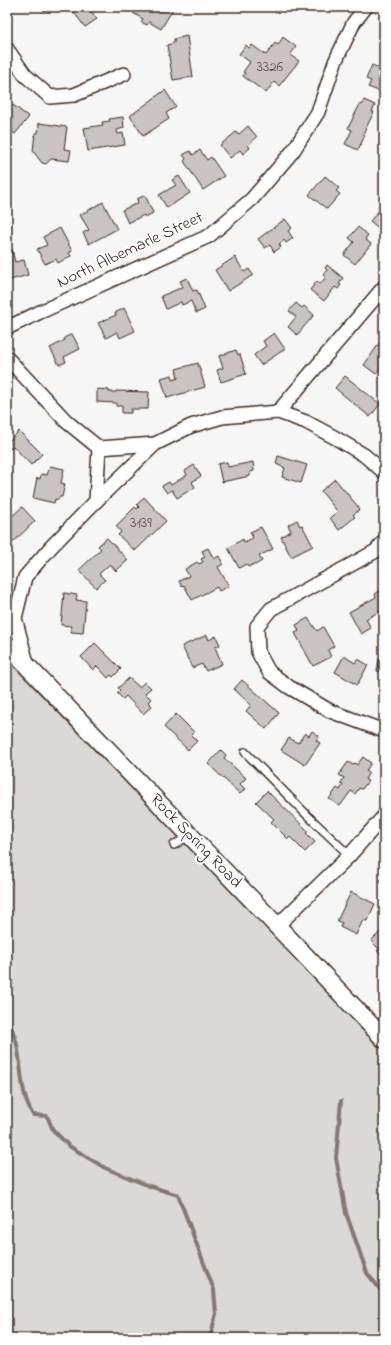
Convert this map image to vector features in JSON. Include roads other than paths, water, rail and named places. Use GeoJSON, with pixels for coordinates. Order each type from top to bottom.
{"type":"FeatureCollection","features":[{"type":"Feature","properties":{"kind":"street","name":"North Albemarle Street"},"geometry":{"type":"LineString","coordinates":[[7,328],[209,236],[252,199],[293,151],[318,112],[335,62],[354,22],[366,7]]}},
{"type":"Feature","properties":{"kind":"street"},"geometry":{"type":"LineString","coordinates":[[7,49],[25,75],[50,97],[74,95],[124,74]]}},
{"type":"Feature","properties":{"kind":"street"},"geometry":{"type":"LineString","coordinates":[[278,412],[384,287]]}},
{"type":"Feature","properties":{"kind":"street"},"geometry":{"type":"LineString","coordinates":[[7,358],[67,422],[98,448],[155,444]]}},
{"type":"Feature","properties":{"kind":"street"},"geometry":{"type":"LineString","coordinates":[[28,667],[11,622],[24,577],[96,501],[155,444],[191,426],[222,417],[278,412],[306,422],[334,436],[364,455],[384,472]]}},
{"type":"Feature","properties":{"kind":"street"},"geometry":{"type":"LineString","coordinates":[[96,501],[98,448]]}},
{"type":"Feature","properties":{"kind":"street"},"geometry":{"type":"LineString","coordinates":[[384,541],[376,551],[271,609],[258,626],[258,652],[269,672],[330,711],[384,731]]}},
{"type":"Feature","properties":{"kind":"street","name":"Rock Spring Road"},"geometry":{"type":"LineString","coordinates":[[7,645],[384,1038]]}},
{"type":"Feature","properties":{"kind":"street"},"geometry":{"type":"LineString","coordinates":[[278,926],[349,855],[384,816]]}},
{"type":"Feature","properties":{"kind":"lane"},"geometry":{"type":"LineString","coordinates":[[244,752],[349,855]]}},
{"type":"Feature","properties":{"kind":"lane"},"geometry":{"type":"LineString","coordinates":[[174,845],[190,835]]}},
{"type":"Feature","properties":{"kind":"waterway"},"geometry":{"type":"LineString","coordinates":[[7,1020],[17,1043],[24,1092],[27,1104],[33,1115],[47,1116],[53,1130],[69,1146],[105,1168],[149,1186],[178,1195],[214,1290],[216,1314],[210,1338]]}},
{"type":"Feature","properties":{"kind":"waterway"},"geometry":{"type":"LineString","coordinates":[[341,1101],[336,1158],[346,1213],[367,1273],[384,1294]]}}]}
